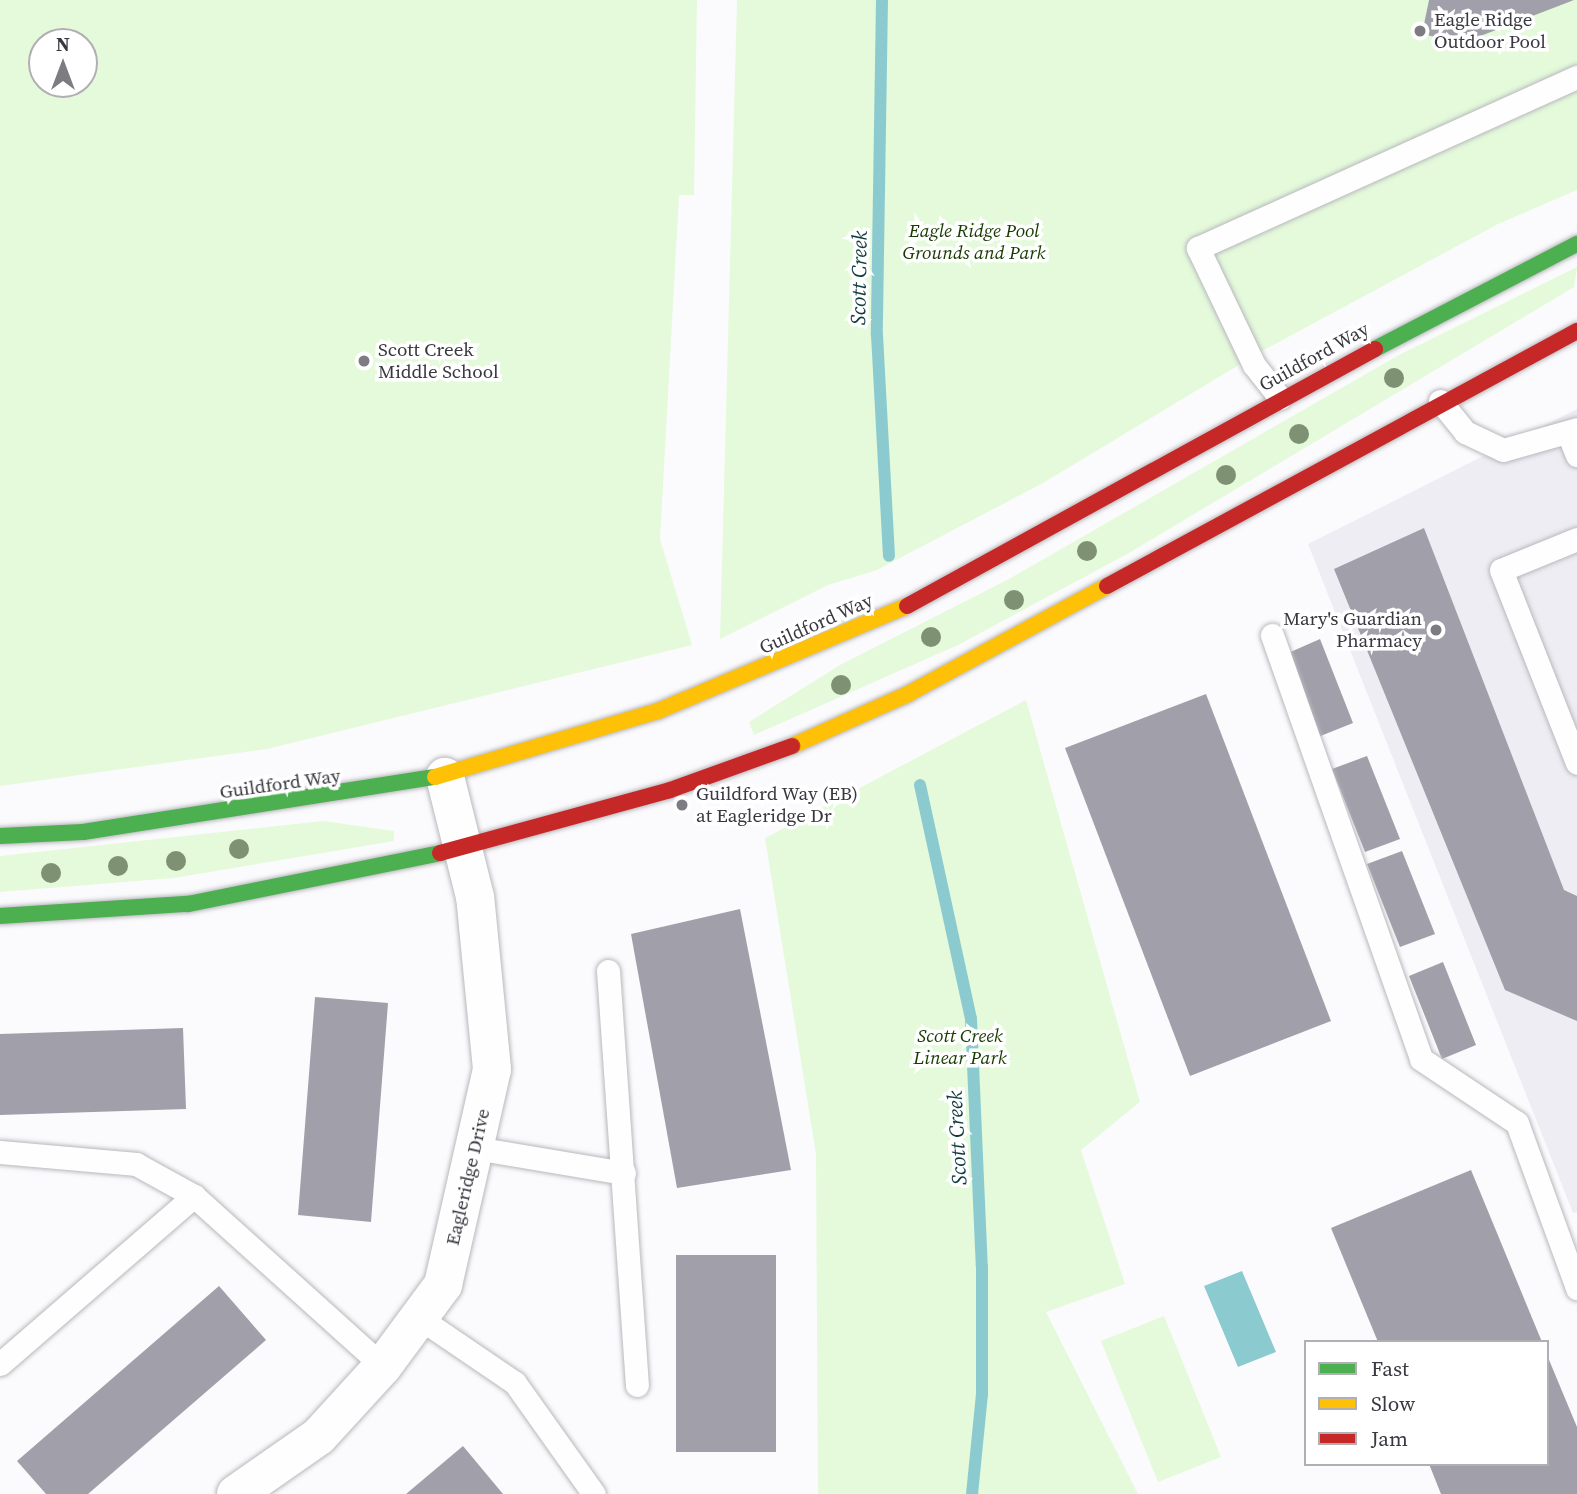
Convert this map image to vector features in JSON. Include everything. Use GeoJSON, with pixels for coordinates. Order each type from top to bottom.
{"type":"FeatureCollection","features":[{"type":"Feature","properties":{"kind":"main road","name":"Guildford Way"},"geometry":{"type":"LineString","coordinates":[[0,836],[262,809],[445,777],[658,711],[861,629],[1001,558],[1280,398],[1577,244]]}},
{"type":"Feature","properties":{"kind":"main road"},"geometry":{"type":"LineString","coordinates":[[0,916],[188,904],[465,849],[670,790],[908,694],[1440,401],[1577,331]]}},
{"type":"Feature","properties":{"kind":"street","name":"Eagleridge Drive"},"geometry":{"type":"LineString","coordinates":[[236,1494],[319,1436],[383,1366],[443,1285],[492,1069],[488,986],[465,849],[445,777]]}},
{"type":"Feature","properties":{"kind":"lane"},"geometry":{"type":"LineString","coordinates":[[1280,398],[1254,365],[1198,248],[1577,77]]}},
{"type":"Feature","properties":{"kind":"lane"},"geometry":{"type":"LineString","coordinates":[[1440,401],[1465,432],[1503,450],[1573,431],[1577,455]]}},
{"type":"Feature","properties":{"kind":"lane"},"geometry":{"type":"LineString","coordinates":[[1577,539],[1501,570],[1577,763]]}},
{"type":"Feature","properties":{"kind":"lane"},"geometry":{"type":"LineString","coordinates":[[1272,635],[1421,1059],[1517,1123],[1577,1288]]}},
{"type":"Feature","properties":{"kind":"lane"},"geometry":{"type":"LineString","coordinates":[[608,971],[637,1385]]}},
{"type":"Feature","properties":{"kind":"lane"},"geometry":{"type":"LineString","coordinates":[[475,1148],[624,1173]]}},
{"type":"Feature","properties":{"kind":"lane"},"geometry":{"type":"LineString","coordinates":[[0,1152],[136,1164],[194,1196],[383,1366]]}},
{"type":"Feature","properties":{"kind":"lane"},"geometry":{"type":"LineString","coordinates":[[0,1364],[194,1196]]}},
{"type":"Feature","properties":{"kind":"lane"},"geometry":{"type":"LineString","coordinates":[[418,1317],[515,1383],[594,1494]]}},
{"type":"Feature","properties":{"kind":"shaded area"},"geometry":{"type":"Polygon","coordinates":[[[1577,409],[1577,1212],[1573,1213],[1308,544],[1577,409]]]}},
{"type":"Feature","properties":{"kind":"green space","name":"Scott Creek Middle School"},"geometry":{"type":"Polygon","coordinates":[[[0,0],[697,0],[694,195],[679,195],[660,539],[692,645],[267,749],[0,786],[0,0]]]}},
{"type":"Feature","properties":{"kind":"green space","name":"Eagle Ridge Pool Grounds and Park"},"geometry":{"type":"Polygon","coordinates":[[[737,0],[1577,0],[1577,190],[1498,224],[1262,351],[1043,483],[877,570],[828,585],[720,639],[737,0]]]}},
{"type":"Feature","properties":{"kind":"green space"},"geometry":{"type":"Polygon","coordinates":[[[1577,267],[1574,287],[1129,553],[958,645],[754,735],[749,722],[840,665],[1009,579],[1399,355],[1577,267]]]}},
{"type":"Feature","properties":{"kind":"green space","name":"Scott Creek Linear Park"},"geometry":{"type":"Polygon","coordinates":[[[1026,700],[1140,1102],[1081,1150],[1125,1284],[1046,1312],[1138,1494],[818,1494],[816,1154],[765,838],[1026,700]]]}},
{"type":"Feature","properties":{"kind":"green space"},"geometry":{"type":"Polygon","coordinates":[[[323,821],[394,831],[394,841],[174,878],[0,892],[0,856],[323,821]]]}},
{"type":"Feature","properties":{"kind":"green space"},"geometry":{"type":"Polygon","coordinates":[[[1164,1316],[1221,1457],[1158,1482],[1101,1341],[1164,1316]]]}},
{"type":"Feature","properties":{"kind":"water"},"geometry":{"type":"Polygon","coordinates":[[[1242,1271],[1276,1352],[1238,1367],[1204,1286],[1242,1271]]]}},
{"type":"Feature","properties":{"kind":"building"},"geometry":{"type":"Polygon","coordinates":[[[1429,0],[1574,0],[1462,43],[1422,34],[1429,0]]]}},
{"type":"Feature","properties":{"kind":"building"},"geometry":{"type":"Polygon","coordinates":[[[1424,528],[1564,890],[1577,896],[1577,1021],[1505,990],[1334,569],[1424,528]]]}},
{"type":"Feature","properties":{"kind":"building"},"geometry":{"type":"Polygon","coordinates":[[[1320,639],[1353,723],[1318,737],[1286,654],[1320,639]]]}},
{"type":"Feature","properties":{"kind":"building"},"geometry":{"type":"Polygon","coordinates":[[[1206,694],[1331,1021],[1190,1076],[1065,748],[1206,694]]]}},
{"type":"Feature","properties":{"kind":"building"},"geometry":{"type":"Polygon","coordinates":[[[1367,756],[1400,839],[1365,852],[1332,769],[1367,756]]]}},
{"type":"Feature","properties":{"kind":"building"},"geometry":{"type":"Polygon","coordinates":[[[1402,851],[1435,934],[1400,947],[1367,864],[1402,851]]]}},
{"type":"Feature","properties":{"kind":"building"},"geometry":{"type":"Polygon","coordinates":[[[740,909],[791,1170],[677,1188],[631,934],[740,909]]]}},
{"type":"Feature","properties":{"kind":"building"},"geometry":{"type":"Polygon","coordinates":[[[1443,962],[1476,1045],[1442,1059],[1409,976],[1443,962]]]}},
{"type":"Feature","properties":{"kind":"building"},"geometry":{"type":"Polygon","coordinates":[[[315,997],[388,1003],[371,1222],[298,1215],[315,997]]]}},
{"type":"Feature","properties":{"kind":"building"},"geometry":{"type":"Polygon","coordinates":[[[183,1028],[186,1109],[0,1115],[0,1034],[183,1028]]]}},
{"type":"Feature","properties":{"kind":"building"},"geometry":{"type":"Polygon","coordinates":[[[1471,1170],[1541,1340],[1377,1340],[1331,1228],[1471,1170]]]}},
{"type":"Feature","properties":{"kind":"building"},"geometry":{"type":"Polygon","coordinates":[[[676,1255],[776,1255],[776,1452],[676,1452],[676,1255]]]}},
{"type":"Feature","properties":{"kind":"building"},"geometry":{"type":"Polygon","coordinates":[[[219,1286],[266,1340],[88,1494],[46,1494],[17,1461],[219,1286]]]}},
{"type":"Feature","properties":{"kind":"building"},"geometry":{"type":"Polygon","coordinates":[[[1549,1360],[1577,1427],[1577,1494],[1441,1494],[1430,1466],[1549,1466],[1549,1360]]]}},
{"type":"Feature","properties":{"kind":"building"},"geometry":{"type":"Polygon","coordinates":[[[463,1446],[503,1494],[406,1494],[463,1446]]]}},
{"type":"Feature","properties":{"kind":"waterway","name":"Scott Creek"},"geometry":{"type":"LineString","coordinates":[[882,0],[877,335],[889,556]]}},
{"type":"Feature","properties":{"kind":"waterway","name":"Scott Creek"},"geometry":{"type":"LineString","coordinates":[[920,785],[971,1019],[982,1267],[982,1394],[972,1494]]}},
{"type":"Feature","properties":{"kind":"traffic: fast"},"geometry":{"type":"LineString","coordinates":[[1375,349],[1577,244]]}},
{"type":"Feature","properties":{"kind":"traffic: fast"},"geometry":{"type":"LineString","coordinates":[[0,836],[83,832],[435,777]]}},
{"type":"Feature","properties":{"kind":"traffic: fast"},"geometry":{"type":"LineString","coordinates":[[0,916],[188,904],[440,853]]}},
{"type":"Feature","properties":{"kind":"traffic: slow"},"geometry":{"type":"LineString","coordinates":[[792,746],[908,694],[1107,586]]}},
{"type":"Feature","properties":{"kind":"traffic: slow"},"geometry":{"type":"LineString","coordinates":[[435,777],[658,711],[907,606]]}},
{"type":"Feature","properties":{"kind":"traffic: jam"},"geometry":{"type":"LineString","coordinates":[[1107,586],[1577,331]]}},
{"type":"Feature","properties":{"kind":"traffic: jam"},"geometry":{"type":"LineString","coordinates":[[907,606],[1375,349]]}},
{"type":"Feature","properties":{"kind":"traffic: jam"},"geometry":{"type":"LineString","coordinates":[[440,853],[670,790],[792,746]]}},
{"type":"Feature","properties":{"kind":"place","name":"Eagle Ridge Outdoor Pool"},"geometry":{"type":"Point","coordinates":[1420,31]}},
{"type":"Feature","properties":{"kind":"place","name":"Scott Creek Middle School"},"geometry":{"type":"Point","coordinates":[364,361]}},
{"type":"Feature","properties":{"kind":"place","name":"Mary's Guardian Pharmacy"},"geometry":{"type":"Point","coordinates":[1436,630]}},
{"type":"Feature","properties":{"kind":"place","name":"Guildford Way (EB) at Eagleridge Dr"},"geometry":{"type":"Point","coordinates":[682,805]}}]}
